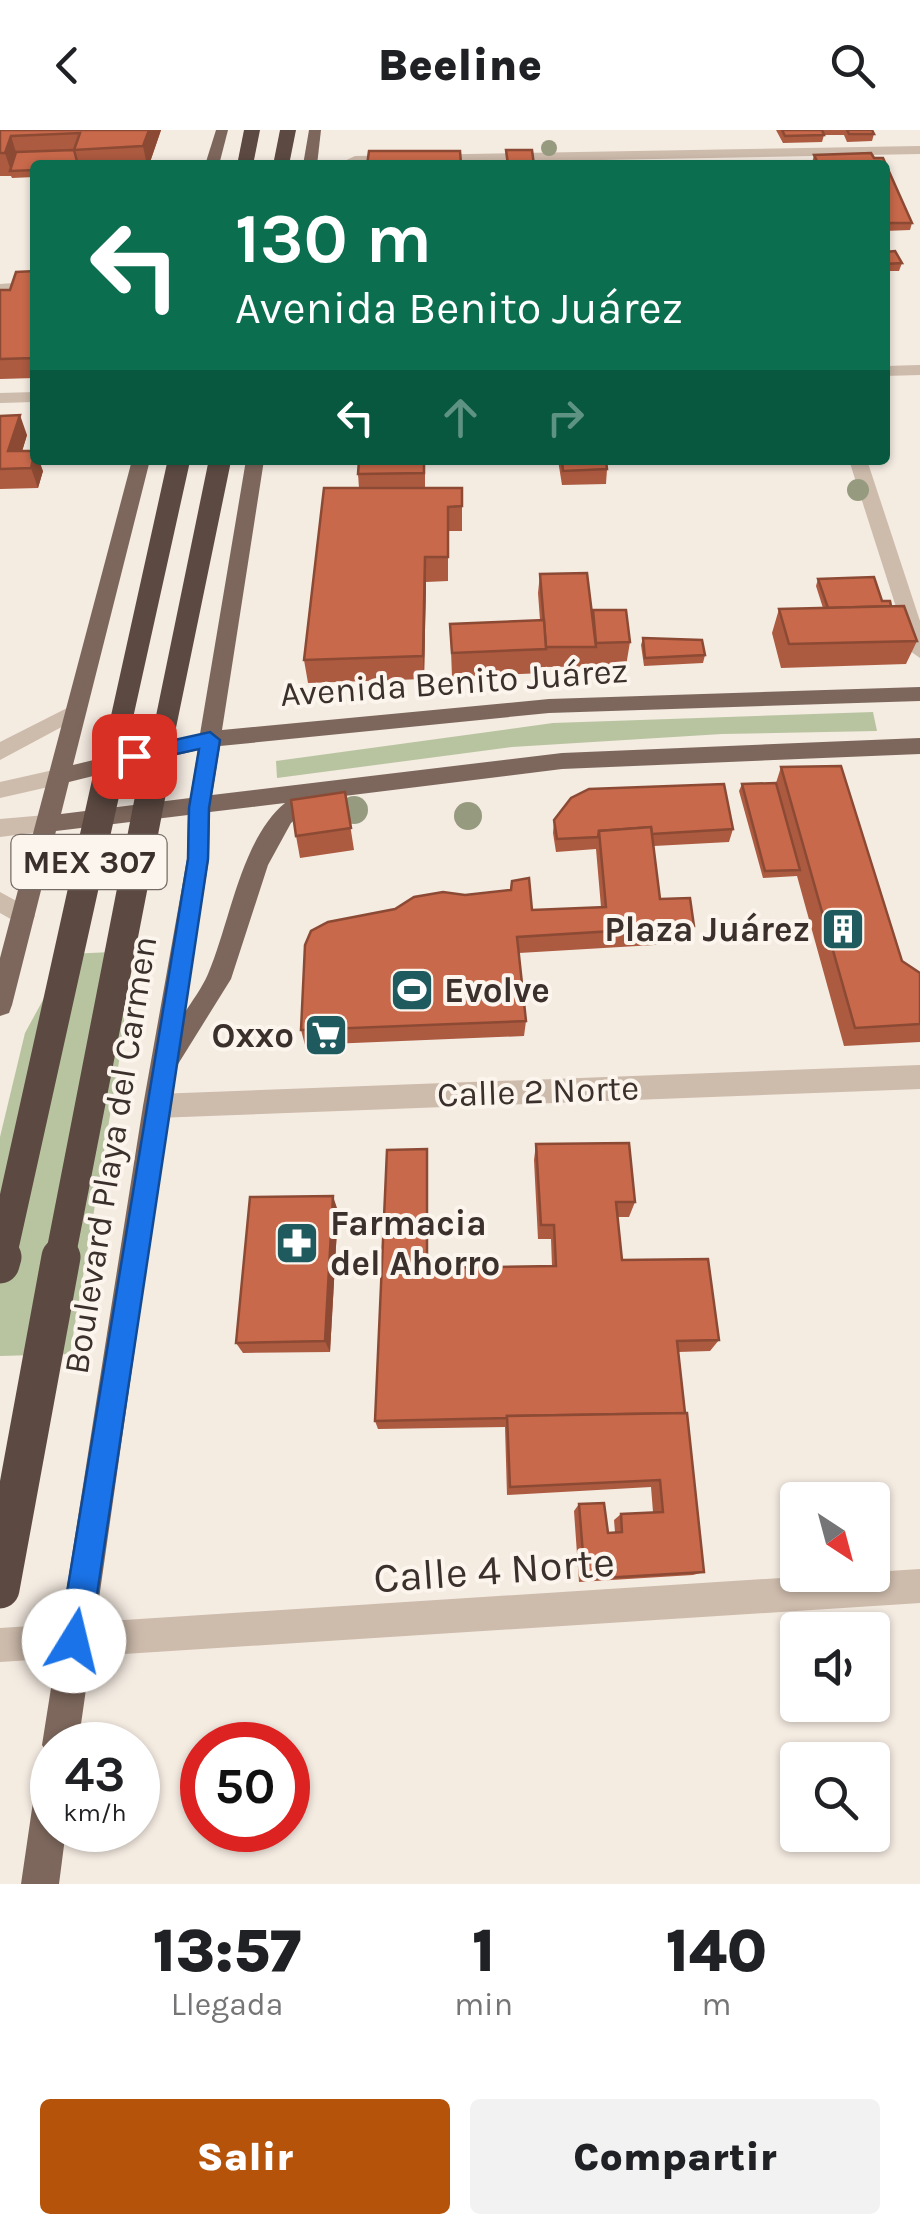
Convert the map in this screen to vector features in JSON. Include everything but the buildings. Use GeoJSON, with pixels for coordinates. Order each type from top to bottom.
{"type":"FeatureCollection","features":[{"type":"Feature","properties":{"kind":"highway"},"geometry":{"type":"LineString","coordinates":[[246,160],[252,130]]}},
{"type":"Feature","properties":{"kind":"highway"},"geometry":{"type":"LineString","coordinates":[[281,160],[288,130]]}},
{"type":"Feature","properties":{"kind":"highway","name":"MEX 307"},"geometry":{"type":"LineString","coordinates":[[0,1264],[178,465]]}},
{"type":"Feature","properties":{"kind":"highway","name":"MEX 307"},"geometry":{"type":"LineString","coordinates":[[0,1589],[103,1026],[219,465]]}},
{"type":"Feature","properties":{"kind":"main road"},"geometry":{"type":"LineString","coordinates":[[213,160],[222,130]]}},
{"type":"Feature","properties":{"kind":"main road"},"geometry":{"type":"LineString","coordinates":[[311,160],[316,130]]}},
{"type":"Feature","properties":{"kind":"main road"},"geometry":{"type":"LineString","coordinates":[[0,1005],[140,465]]}},
{"type":"Feature","properties":{"kind":"main road","name":"Boulevard Playa del Carmen"},"geometry":{"type":"LineString","coordinates":[[63,1722],[156,1106],[198,859],[199,808],[254,465]]}},
{"type":"Feature","properties":{"kind":"main road","name":"Avenida Benito Juárez"},"geometry":{"type":"LineString","coordinates":[[58,777],[210,740],[549,706],[920,694]]}},
{"type":"Feature","properties":{"kind":"main road"},"geometry":{"type":"LineString","coordinates":[[46,824],[562,761],[920,746]]}},
{"type":"Feature","properties":{"kind":"main road"},"geometry":{"type":"LineString","coordinates":[[162,1072],[219,978],[258,865],[283,817],[316,790]]}},
{"type":"Feature","properties":{"kind":"main road"},"geometry":{"type":"LineString","coordinates":[[40,1884],[44,1852]]}},
{"type":"Feature","properties":{"kind":"street"},"geometry":{"type":"LineString","coordinates":[[355,160],[920,150]]}},
{"type":"Feature","properties":{"kind":"street"},"geometry":{"type":"LineString","coordinates":[[0,289],[14,286],[7,310]]}},
{"type":"Feature","properties":{"kind":"street"},"geometry":{"type":"LineString","coordinates":[[890,371],[920,370]]}},
{"type":"Feature","properties":{"kind":"street"},"geometry":{"type":"LineString","coordinates":[[0,398],[30,397]]}},
{"type":"Feature","properties":{"kind":"street"},"geometry":{"type":"LineString","coordinates":[[860,465],[920,650]]}},
{"type":"Feature","properties":{"kind":"street"},"geometry":{"type":"LineString","coordinates":[[0,752],[77,710]]}},
{"type":"Feature","properties":{"kind":"street","name":"Avenida Benito Juárez"},"geometry":{"type":"LineString","coordinates":[[0,790],[58,777]]}},
{"type":"Feature","properties":{"kind":"street"},"geometry":{"type":"LineString","coordinates":[[0,828],[46,824]]}},
{"type":"Feature","properties":{"kind":"street"},"geometry":{"type":"LineString","coordinates":[[0,901],[23,916]]}},
{"type":"Feature","properties":{"kind":"street","name":"Calle 2 Norte"},"geometry":{"type":"LineString","coordinates":[[156,1106],[920,1077]]}},
{"type":"Feature","properties":{"kind":"street","name":"Calle 4 Norte"},"geometry":{"type":"LineString","coordinates":[[74,1641],[920,1586]]}},
{"type":"Feature","properties":{"kind":"street"},"geometry":{"type":"LineString","coordinates":[[0,1645],[74,1641]]}},
{"type":"Feature","properties":{"kind":"green space"},"geometry":{"type":"Polygon","coordinates":[[[873,712],[877,731],[722,734],[512,747],[277,778],[276,761],[553,723],[873,712]]]}},
{"type":"Feature","properties":{"kind":"green space"},"geometry":{"type":"Polygon","coordinates":[[[112,952],[125,1026],[70,1354],[0,1356],[0,1137],[25,1033],[68,954],[112,952]]]}},
{"type":"Feature","properties":{"kind":"place","name":"Plaza Juárez"},"geometry":{"type":"Point","coordinates":[843,929]}},
{"type":"Feature","properties":{"kind":"place","name":"Evolve"},"geometry":{"type":"Point","coordinates":[412,990]}},
{"type":"Feature","properties":{"kind":"place","name":"Oxxo"},"geometry":{"type":"Point","coordinates":[326,1035]}},
{"type":"Feature","properties":{"kind":"place","name":"Farmacia del Ahorro"},"geometry":{"type":"Point","coordinates":[297,1243]}},
{"type":"Feature","properties":{"kind":"route"},"geometry":{"type":"LineString","coordinates":[[74,1641],[198,859],[199,808],[210,740],[134,756]]}}]}
